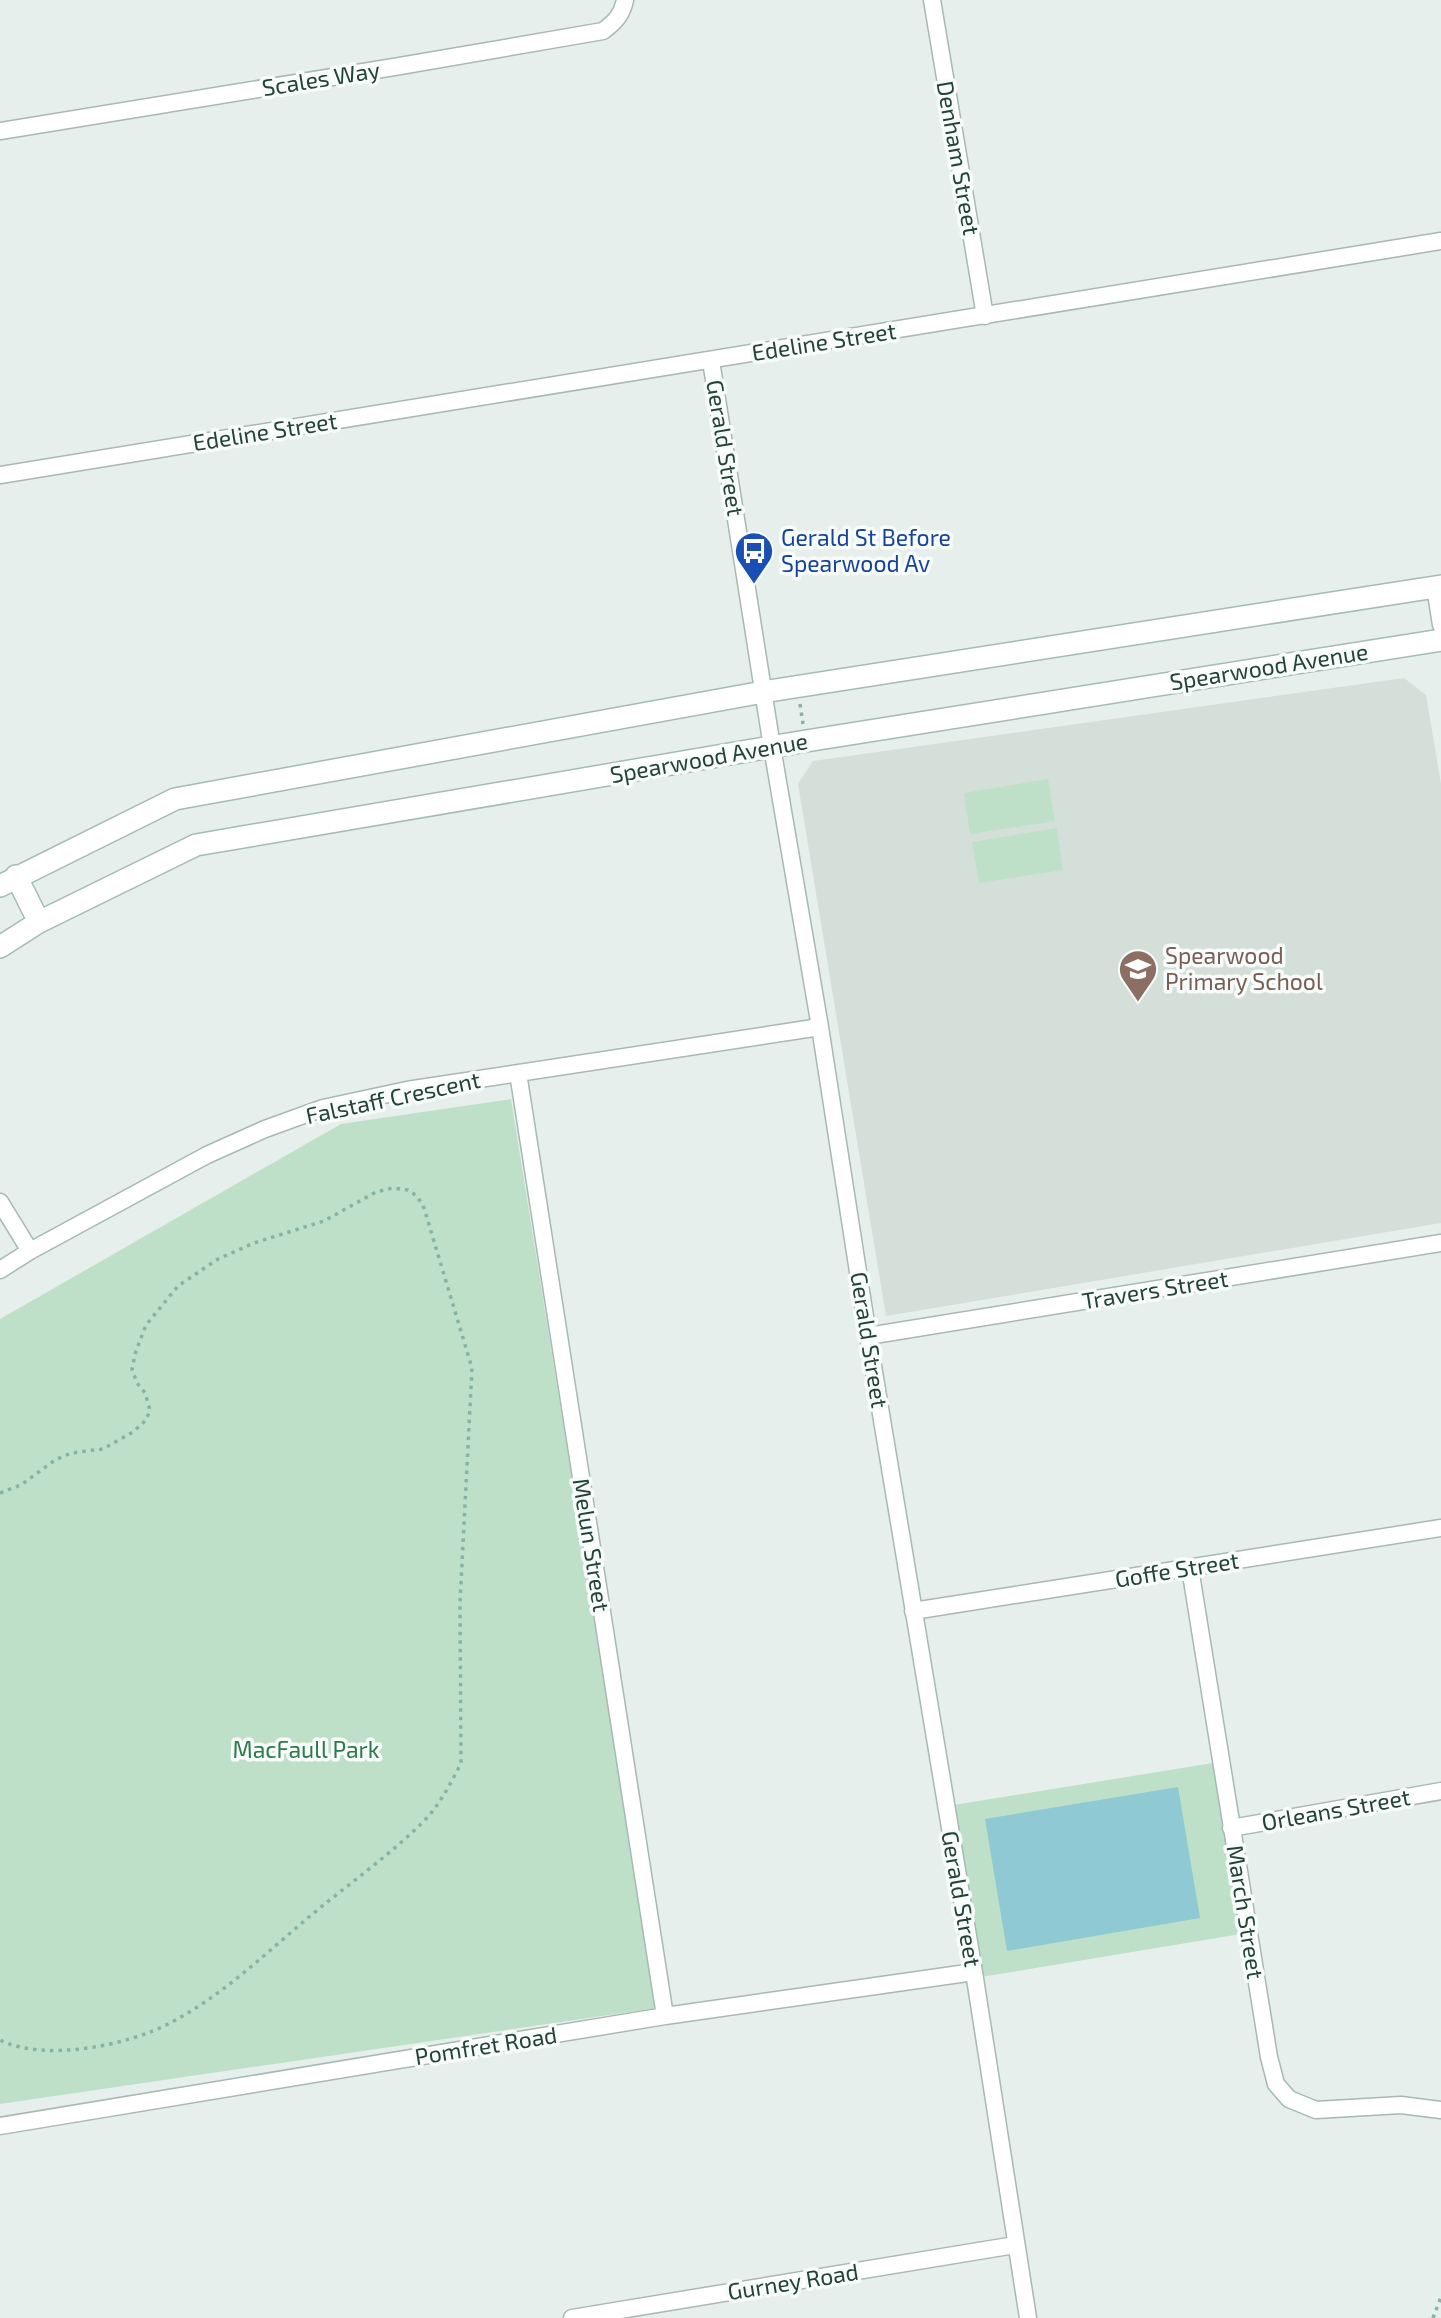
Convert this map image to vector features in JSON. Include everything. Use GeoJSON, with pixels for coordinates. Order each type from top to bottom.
{"type":"FeatureCollection","features":[{"type":"Feature","properties":{"kind":"main road"},"geometry":{"type":"LineString","coordinates":[[39,922],[8,881],[175,799],[798,686],[1438,587]]}},
{"type":"Feature","properties":{"kind":"main road","name":"Spearwood Avenue"},"geometry":{"type":"LineString","coordinates":[[0,947],[39,922],[196,845],[806,741],[1441,640]]}},
{"type":"Feature","properties":{"kind":"street","name":"Scales Way"},"geometry":{"type":"LineString","coordinates":[[0,131],[394,68],[603,31],[615,22],[625,0]]}},
{"type":"Feature","properties":{"kind":"street","name":"Denham Street"},"geometry":{"type":"LineString","coordinates":[[932,0],[985,316]]}},
{"type":"Feature","properties":{"kind":"street","name":"Edeline Street"},"geometry":{"type":"LineString","coordinates":[[0,475],[1441,241]]}},
{"type":"Feature","properties":{"kind":"street","name":"Gerald Street"},"geometry":{"type":"LineString","coordinates":[[712,361],[763,692],[820,1027],[1028,2318]]}},
{"type":"Feature","properties":{"kind":"street"},"geometry":{"type":"LineString","coordinates":[[1438,587],[1441,625]]}},
{"type":"Feature","properties":{"kind":"street","name":"Falstaff Crescent"},"geometry":{"type":"LineString","coordinates":[[0,1269],[207,1155],[311,1112],[407,1090],[820,1027]]}},
{"type":"Feature","properties":{"kind":"street","name":"Melun Street"},"geometry":{"type":"LineString","coordinates":[[518,1073],[665,2016]]}},
{"type":"Feature","properties":{"kind":"street"},"geometry":{"type":"LineString","coordinates":[[0,1202],[30,1251]]}},
{"type":"Feature","properties":{"kind":"street","name":"Travers Street"},"geometry":{"type":"LineString","coordinates":[[868,1336],[1441,1243]]}},
{"type":"Feature","properties":{"kind":"street","name":"Goffe Street"},"geometry":{"type":"LineString","coordinates":[[913,1611],[1441,1528]]}},
{"type":"Feature","properties":{"kind":"street","name":"March Street"},"geometry":{"type":"LineString","coordinates":[[1190,1568],[1269,2057],[1276,2084],[1289,2099],[1316,2110],[1401,2105],[1441,2110]]}},
{"type":"Feature","properties":{"kind":"street","name":"Orleans Street"},"geometry":{"type":"LineString","coordinates":[[1231,1828],[1441,1791]]}},
{"type":"Feature","properties":{"kind":"street","name":"Pomfret Road"},"geometry":{"type":"LineString","coordinates":[[0,2126],[665,2016],[974,1972]]}},
{"type":"Feature","properties":{"kind":"street","name":"Gurney Road"},"geometry":{"type":"LineString","coordinates":[[572,2318],[1015,2245]]}},
{"type":"Feature","properties":{"kind":"path"},"geometry":{"type":"LineString","coordinates":[[798,686],[806,741]]}},
{"type":"Feature","properties":{"kind":"path"},"geometry":{"type":"LineString","coordinates":[[0,1493],[21,1485],[71,1453],[103,1449],[133,1432],[146,1420],[150,1410],[145,1393],[137,1383],[132,1369],[136,1351],[146,1325],[178,1286],[218,1259],[254,1242],[324,1221],[376,1192],[393,1188],[408,1190],[417,1196],[428,1220],[471,1368],[460,1603],[461,1763],[441,1799],[421,1824],[210,2000],[168,2024],[92,2049],[63,2051],[11,2045],[0,2040]]}},
{"type":"Feature","properties":{"kind":"path"},"geometry":{"type":"LineString","coordinates":[[1433,2318],[1441,2297]]}},
{"type":"Feature","properties":{"kind":"shaded area","name":"Spearwood Primary School"},"geometry":{"type":"Polygon","coordinates":[[[1404,678],[1426,695],[1441,784],[1441,1223],[886,1316],[798,784],[813,761],[1404,678]]]}},
{"type":"Feature","properties":{"kind":"green space"},"geometry":{"type":"Polygon","coordinates":[[[1048,779],[1055,821],[970,834],[964,793],[1048,779]]]}},
{"type":"Feature","properties":{"kind":"green space"},"geometry":{"type":"Polygon","coordinates":[[[1057,828],[1063,870],[979,883],[972,842],[1057,828]]]}},
{"type":"Feature","properties":{"kind":"green space","name":"MacFaull Park"},"geometry":{"type":"Polygon","coordinates":[[[511,1099],[657,2008],[0,2104],[0,1319],[341,1124],[511,1099]]]}},
{"type":"Feature","properties":{"kind":"green space"},"geometry":{"type":"Polygon","coordinates":[[[1213,1763],[1241,1934],[981,1977],[954,1805],[1213,1763]]]}},
{"type":"Feature","properties":{"kind":"water"},"geometry":{"type":"Polygon","coordinates":[[[1178,1787],[1200,1918],[1007,1951],[985,1819],[1178,1787]]]}},
{"type":"Feature","properties":{"kind":"place","name":"Gerald St Before Spearwood Av"},"geometry":{"type":"Point","coordinates":[754,585]}},
{"type":"Feature","properties":{"kind":"place","name":"Spearwood Primary School"},"geometry":{"type":"Point","coordinates":[1138,1003]}}]}
